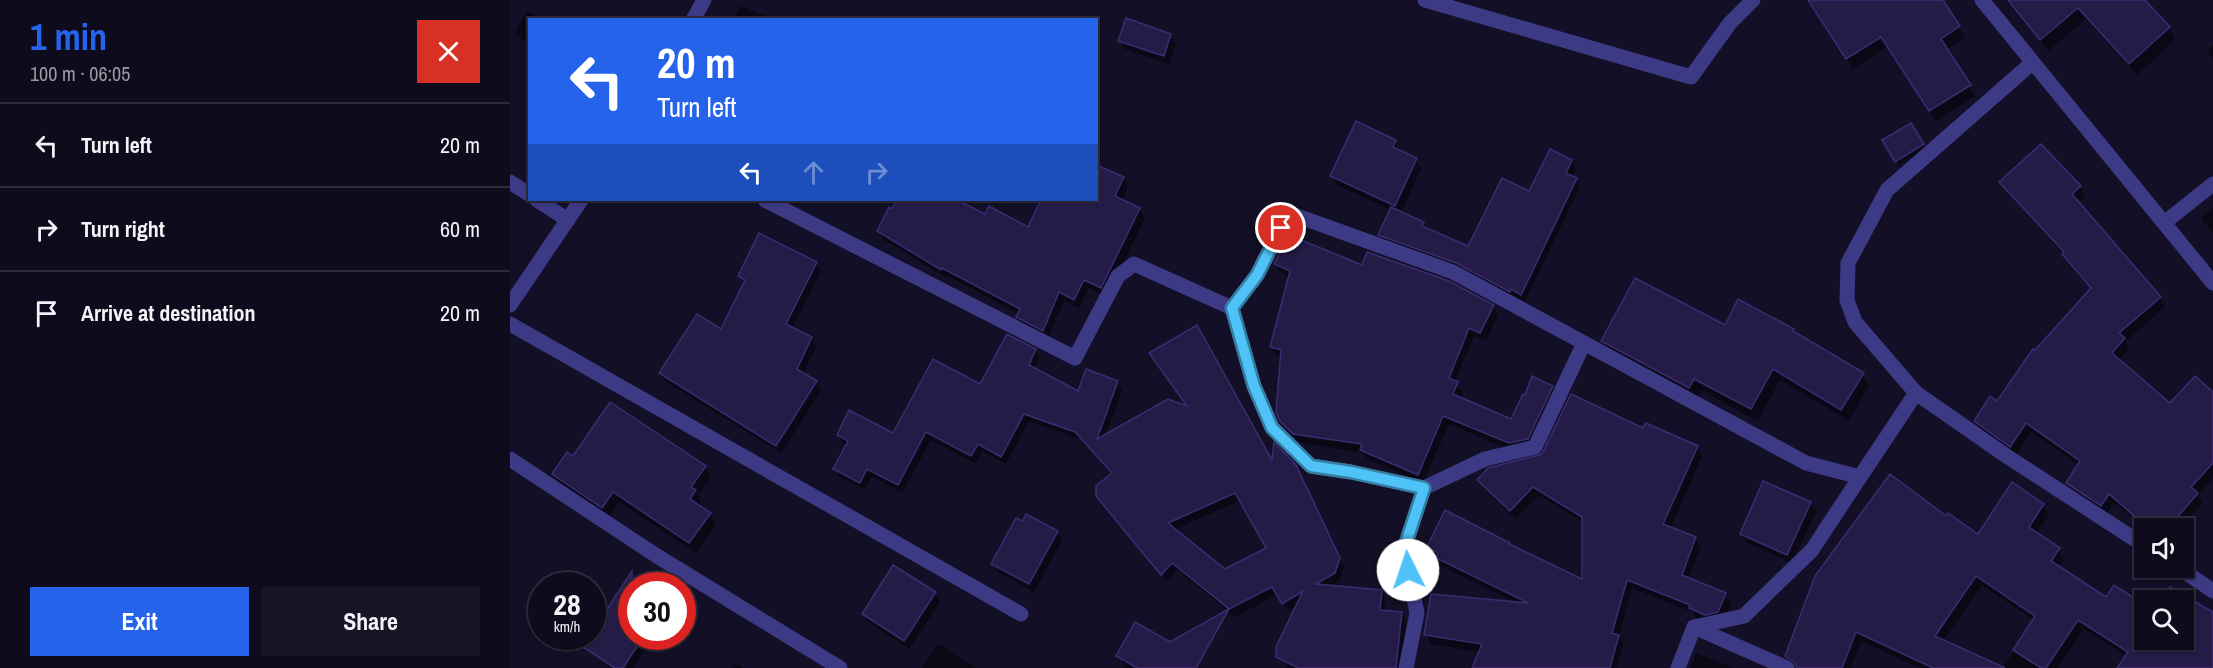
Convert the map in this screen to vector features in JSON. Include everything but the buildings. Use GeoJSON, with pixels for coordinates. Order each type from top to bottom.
{"type":"FeatureCollection","features":[{"type":"Feature","properties":{"kind":"street"},"geometry":{"type":"LineString","coordinates":[[694,18],[704,0]]}},
{"type":"Feature","properties":{"kind":"street"},"geometry":{"type":"LineString","coordinates":[[1425,0],[1691,77],[1730,23],[1753,0]]}},
{"type":"Feature","properties":{"kind":"street"},"geometry":{"type":"LineString","coordinates":[[1982,0],[2213,283]]}},
{"type":"Feature","properties":{"kind":"street"},"geometry":{"type":"LineString","coordinates":[[2032,63],[1887,190],[1848,263],[1846,300],[1855,322],[1916,393],[2008,457],[2134,539]]}},
{"type":"Feature","properties":{"kind":"street"},"geometry":{"type":"LineString","coordinates":[[510,182],[528,194]]}},
{"type":"Feature","properties":{"kind":"street"},"geometry":{"type":"LineString","coordinates":[[2164,224],[2213,184]]}},
{"type":"Feature","properties":{"kind":"street"},"geometry":{"type":"LineString","coordinates":[[539,201],[568,220]]}},
{"type":"Feature","properties":{"kind":"street"},"geometry":{"type":"LineString","coordinates":[[510,305],[580,201]]}},
{"type":"Feature","properties":{"kind":"street"},"geometry":{"type":"LineString","coordinates":[[767,201],[1075,358],[1118,276],[1134,264],[1232,308]]}},
{"type":"Feature","properties":{"kind":"street"},"geometry":{"type":"LineString","coordinates":[[1232,308],[1257,275],[1289,213],[1453,272],[1806,463],[1860,477]]}},
{"type":"Feature","properties":{"kind":"street"},"geometry":{"type":"LineString","coordinates":[[1232,308],[1254,386],[1272,428],[1311,466],[1424,488],[1485,459],[1535,447],[1584,343]]}},
{"type":"Feature","properties":{"kind":"street"},"geometry":{"type":"LineString","coordinates":[[510,324],[1021,614]]}},
{"type":"Feature","properties":{"kind":"street"},"geometry":{"type":"LineString","coordinates":[[1694,627],[1744,616],[1812,550],[1916,393]]}},
{"type":"Feature","properties":{"kind":"street"},"geometry":{"type":"LineString","coordinates":[[510,459],[657,556],[840,668]]}},
{"type":"Feature","properties":{"kind":"street"},"geometry":{"type":"LineString","coordinates":[[1406,668],[1417,613],[1404,549],[1424,488]]}},
{"type":"Feature","properties":{"kind":"street"},"geometry":{"type":"LineString","coordinates":[[2194,578],[2213,591]]}},
{"type":"Feature","properties":{"kind":"street"},"geometry":{"type":"LineString","coordinates":[[1678,668],[1694,627]]}},
{"type":"Feature","properties":{"kind":"street"},"geometry":{"type":"LineString","coordinates":[[1694,627],[1787,668]]}},
{"type":"Feature","properties":{"kind":"route"},"geometry":{"type":"LineString","coordinates":[[1281,228],[1257,275],[1232,308],[1254,386],[1272,428],[1311,466],[1424,488],[1404,549],[1408,570]]}}]}
